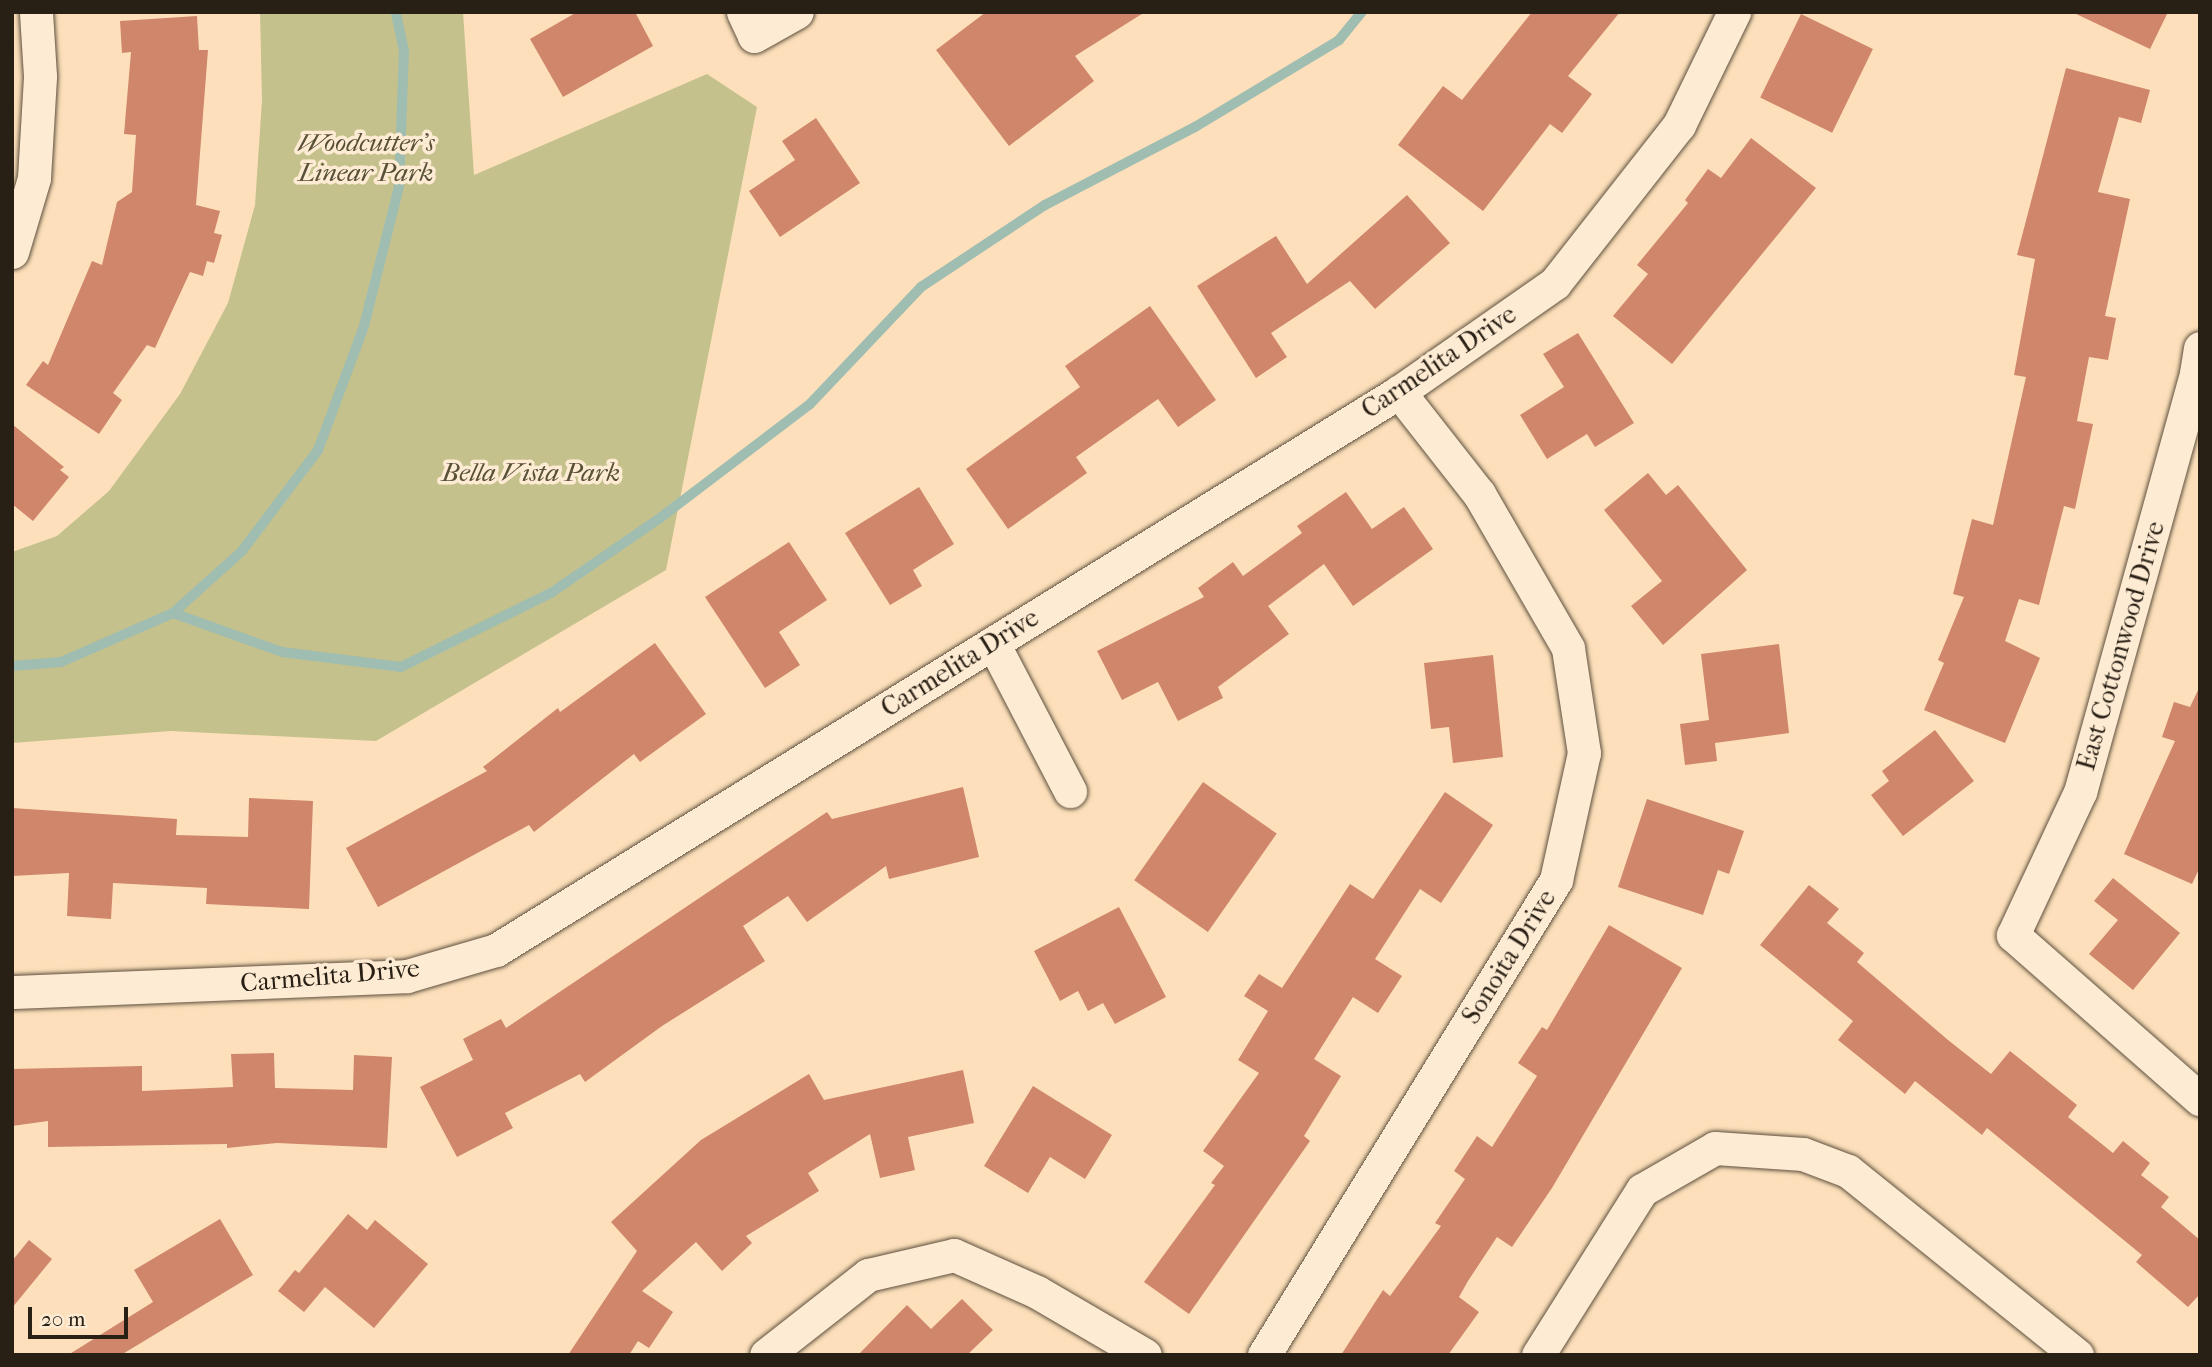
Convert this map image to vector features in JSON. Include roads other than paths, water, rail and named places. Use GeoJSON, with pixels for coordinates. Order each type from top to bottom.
{"type":"FeatureCollection","features":[{"type":"Feature","properties":{"kind":"street"},"geometry":{"type":"LineString","coordinates":[[12,252],[34,178],[40,76],[36,12]]}},
{"type":"Feature","properties":{"kind":"street"},"geometry":{"type":"LineString","coordinates":[[748,24],[797,12]]}},
{"type":"Feature","properties":{"kind":"street","name":"Carmelita Drive"},"geometry":{"type":"LineString","coordinates":[[12,992],[407,976],[496,950],[1399,392],[1555,283],[1679,125],[1734,12]]}},
{"type":"Feature","properties":{"kind":"street","name":"East Cottonwood Drive"},"geometry":{"type":"LineString","coordinates":[[2200,348],[2193,387],[2080,792],[2014,935],[2200,1099]]}},
{"type":"Feature","properties":{"kind":"street","name":"Sonoita Drive"},"geometry":{"type":"LineString","coordinates":[[1264,1355],[1556,880],[1584,753],[1568,648],[1479,494],[1399,392]]}},
{"type":"Feature","properties":{"kind":"street"},"geometry":{"type":"LineString","coordinates":[[993,643],[1070,791]]}},
{"type":"Feature","properties":{"kind":"street"},"geometry":{"type":"LineString","coordinates":[[1538,1355],[1642,1190],[1715,1148],[1803,1154],[1848,1171],[2077,1355]]}},
{"type":"Feature","properties":{"kind":"street"},"geometry":{"type":"LineString","coordinates":[[766,1355],[868,1275],[954,1255],[1037,1292],[1145,1355]]}},
{"type":"Feature","properties":{"kind":"waterway"},"geometry":{"type":"LineString","coordinates":[[12,666],[61,662],[173,613],[242,551],[318,450],[364,326],[399,187],[404,51],[396,12]]}},
{"type":"Feature","properties":{"kind":"waterway"},"geometry":{"type":"LineString","coordinates":[[173,613],[282,652],[401,667],[551,593],[660,518],[810,404],[921,287],[1045,205],[1195,127],[1339,40],[1362,12]]}},
{"type":"Feature","properties":{"kind":"park label","name":"Woodcutter's Linear Park"},"geometry":{"type":"Point","coordinates":[366,158]}},
{"type":"Feature","properties":{"kind":"park label","name":"Bella Vista Park"},"geometry":{"type":"Point","coordinates":[531,473]}}]}
